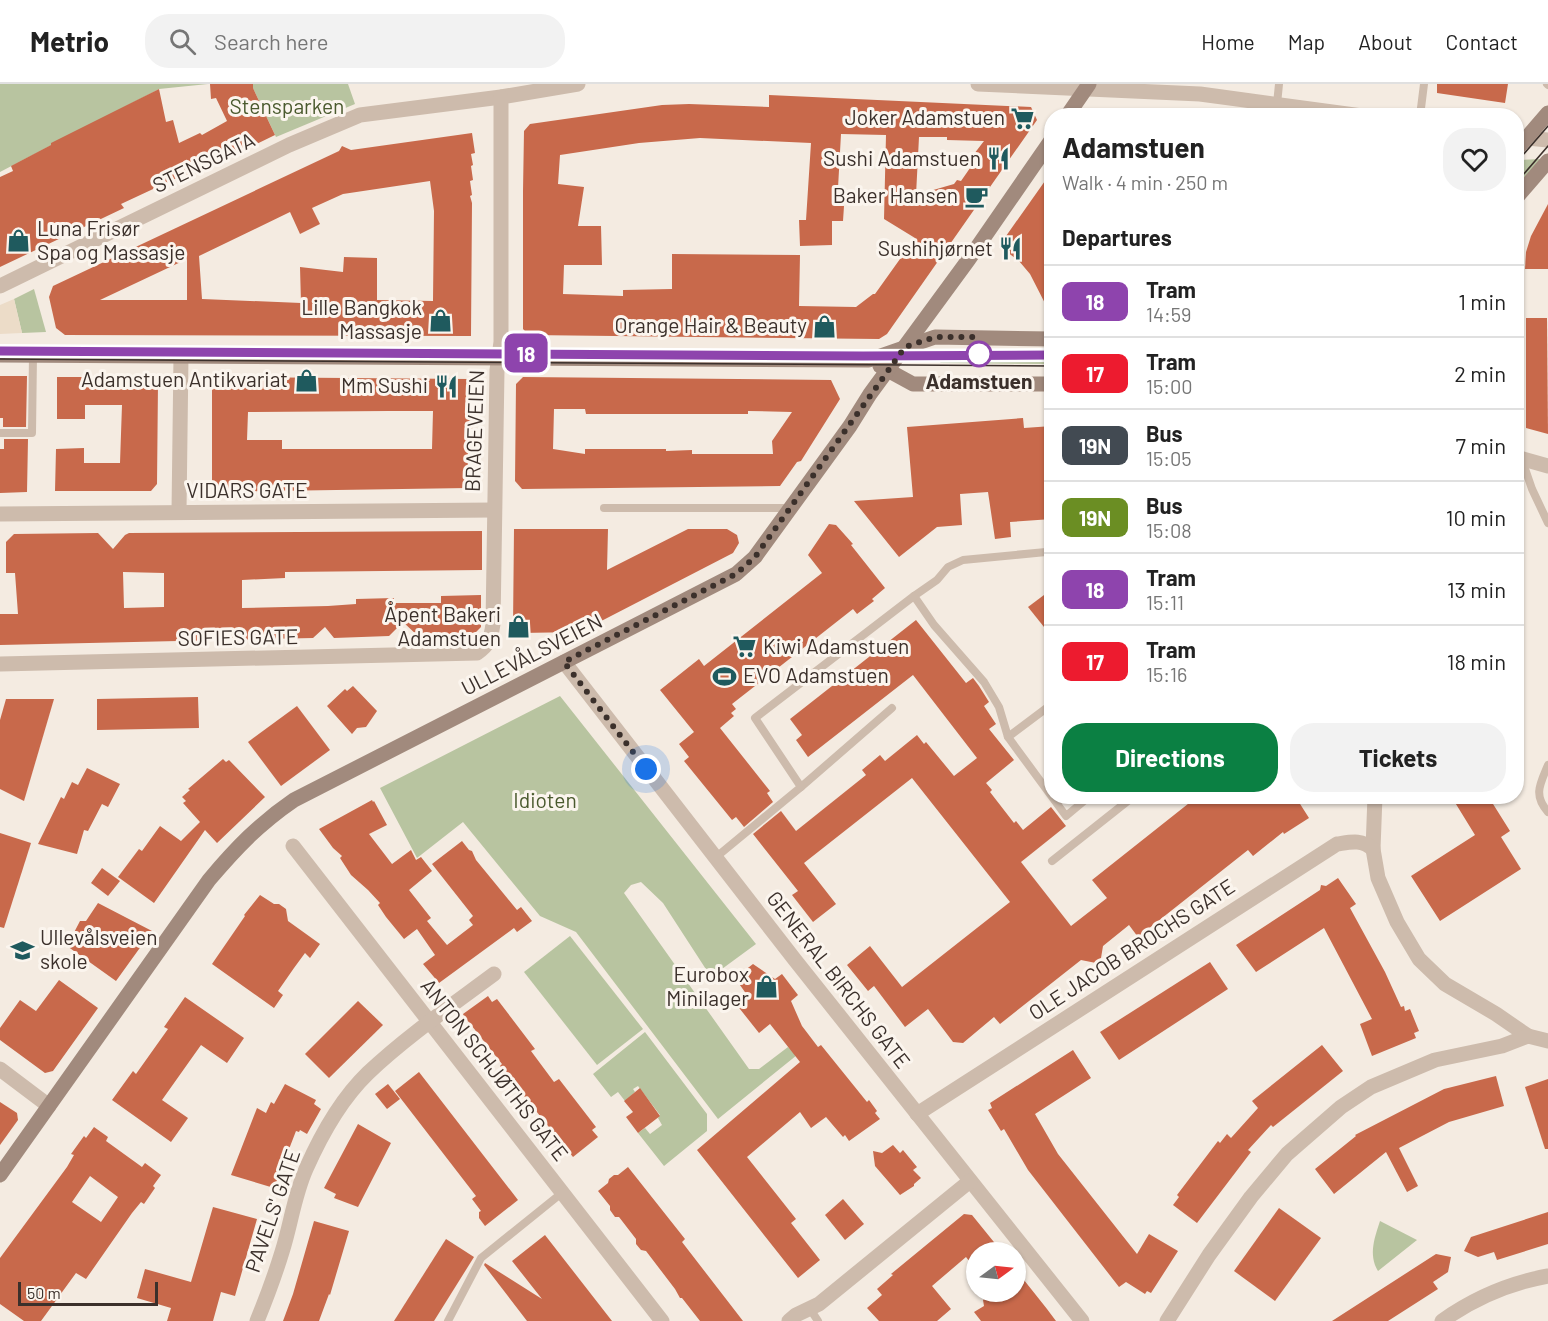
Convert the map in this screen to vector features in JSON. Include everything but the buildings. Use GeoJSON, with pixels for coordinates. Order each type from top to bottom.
{"type":"FeatureCollection","features":[{"type":"Feature","properties":{"kind":"street","name":"STENSGATA"},"geometry":{"type":"LineString","coordinates":[[0,286],[289,145],[360,115],[501,97],[578,84]]}},
{"type":"Feature","properties":{"kind":"street"},"geometry":{"type":"LineString","coordinates":[[978,84],[1087,87],[1200,94],[1305,108]]}},
{"type":"Feature","properties":{"kind":"street"},"geometry":{"type":"LineString","coordinates":[[1073,108],[1087,87]]}},
{"type":"Feature","properties":{"kind":"street","name":"BRAGEVEIEN"},"geometry":{"type":"LineString","coordinates":[[477,653],[485,648],[491,639],[493,624],[498,357],[501,342],[501,97]]}},
{"type":"Feature","properties":{"kind":"street"},"geometry":{"type":"LineString","coordinates":[[1524,138],[1548,113]]}},
{"type":"Feature","properties":{"kind":"street"},"geometry":{"type":"LineString","coordinates":[[1524,142],[1548,140]]}},
{"type":"Feature","properties":{"kind":"street","name":"ULLEVÅLSVEIEN"},"geometry":{"type":"LineString","coordinates":[[0,1175],[209,880],[237,847],[267,818],[294,800],[736,574],[755,557],[1044,151]]}},
{"type":"Feature","properties":{"kind":"street"},"geometry":{"type":"LineString","coordinates":[[1524,189],[1548,161]]}},
{"type":"Feature","properties":{"kind":"street"},"geometry":{"type":"LineString","coordinates":[[0,355],[869,360],[935,337],[1044,339]]}},
{"type":"Feature","properties":{"kind":"street"},"geometry":{"type":"LineString","coordinates":[[179,512],[181,356]]}},
{"type":"Feature","properties":{"kind":"street"},"geometry":{"type":"LineString","coordinates":[[869,360],[913,384],[1044,384]]}},
{"type":"Feature","properties":{"kind":"street"},"geometry":{"type":"LineString","coordinates":[[1524,459],[1548,466]]}},
{"type":"Feature","properties":{"kind":"street","name":"VIDARS GATE"},"geometry":{"type":"LineString","coordinates":[[0,514],[494,510]]}},
{"type":"Feature","properties":{"kind":"street","name":"SOFIES GATE"},"geometry":{"type":"LineString","coordinates":[[0,664],[477,653]]}},
{"type":"Feature","properties":{"kind":"street","name":"GENERAL BIRCHS GATE"},"geometry":{"type":"LineString","coordinates":[[564,662],[917,1114],[1082,1321]]}},
{"type":"Feature","properties":{"kind":"street"},"geometry":{"type":"LineString","coordinates":[[1375,804],[1373,849],[1378,878],[1397,922],[1419,958],[1445,984],[1497,1014],[1528,1036],[1548,1041]]}},
{"type":"Feature","properties":{"kind":"street","name":"OLE JACOB BROCHS GATE"},"geometry":{"type":"LineString","coordinates":[[917,1114],[1336,844],[1356,841],[1366,843],[1373,849]]}},
{"type":"Feature","properties":{"kind":"street","name":"ANTON SCHJØTHS GATE"},"geometry":{"type":"LineString","coordinates":[[293,846],[662,1321]]}},
{"type":"Feature","properties":{"kind":"street","name":"PAVELS' GATE"},"geometry":{"type":"LineString","coordinates":[[257,1321],[282,1251],[293,1202],[306,1169],[320,1140],[343,1103],[367,1074],[430,1022],[494,974]]}},
{"type":"Feature","properties":{"kind":"street"},"geometry":{"type":"LineString","coordinates":[[1167,1321],[1209,1255],[1251,1197],[1287,1154],[1341,1107],[1371,1087],[1435,1060],[1502,1046],[1528,1036]]}},
{"type":"Feature","properties":{"kind":"street"},"geometry":{"type":"LineString","coordinates":[[0,1070],[49,1106]]}},
{"type":"Feature","properties":{"kind":"street"},"geometry":{"type":"LineString","coordinates":[[789,1321],[796,1315],[814,1315],[819,1304],[970,1181]]}},
{"type":"Feature","properties":{"kind":"street"},"geometry":{"type":"LineString","coordinates":[[1442,1321],[1456,1311],[1509,1286],[1548,1276]]}},
{"type":"Feature","properties":{"kind":"lane"},"geometry":{"type":"LineString","coordinates":[[1277,104],[1280,84]]}},
{"type":"Feature","properties":{"kind":"lane"},"geometry":{"type":"LineString","coordinates":[[1421,108],[1424,84]]}},
{"type":"Feature","properties":{"kind":"lane"},"geometry":{"type":"LineString","coordinates":[[0,433],[32,433],[33,355]]}},
{"type":"Feature","properties":{"kind":"lane"},"geometry":{"type":"LineString","coordinates":[[1524,470],[1548,523]]}},
{"type":"Feature","properties":{"kind":"lane"},"geometry":{"type":"LineString","coordinates":[[604,508],[790,508]]}},
{"type":"Feature","properties":{"kind":"lane"},"geometry":{"type":"LineString","coordinates":[[801,787],[754,718],[937,579],[948,567],[963,560],[1044,552]]}},
{"type":"Feature","properties":{"kind":"lane"},"geometry":{"type":"LineString","coordinates":[[914,596],[934,625],[984,682],[999,707],[1008,737],[1044,786]]}},
{"type":"Feature","properties":{"kind":"lane"},"geometry":{"type":"LineString","coordinates":[[716,858],[892,708]]}},
{"type":"Feature","properties":{"kind":"lane"},"geometry":{"type":"LineString","coordinates":[[1008,737],[1044,710]]}},
{"type":"Feature","properties":{"kind":"lane"},"geometry":{"type":"LineString","coordinates":[[1548,765],[1539,788],[1541,804],[1548,812]]}},
{"type":"Feature","properties":{"kind":"lane"},"geometry":{"type":"LineString","coordinates":[[1057,804],[1066,816],[1080,804]]}},
{"type":"Feature","properties":{"kind":"lane"},"geometry":{"type":"LineString","coordinates":[[1052,861],[1122,804]]}},
{"type":"Feature","properties":{"kind":"lane"},"geometry":{"type":"LineString","coordinates":[[448,1321],[482,1258],[562,1192]]}},
{"type":"Feature","properties":{"kind":"green space","name":"Stensparken"},"geometry":{"type":"Polygon","coordinates":[[[0,84],[208,84],[159,89],[0,172],[0,84]]]}},
{"type":"Feature","properties":{"kind":"green space","name":"Stensparken"},"geometry":{"type":"Polygon","coordinates":[[[251,84],[348,84],[355,104],[276,137],[251,84]]]}},
{"type":"Feature","properties":{"kind":"green space"},"geometry":{"type":"Polygon","coordinates":[[[1541,159],[1524,180],[1524,160],[1541,159]]]}},
{"type":"Feature","properties":{"kind":"green space"},"geometry":{"type":"Polygon","coordinates":[[[34,289],[46,332],[22,333],[14,299],[34,289]]]}},
{"type":"Feature","properties":{"kind":"green space"},"geometry":{"type":"Polygon","coordinates":[[[944,357],[1044,357],[1044,364],[940,363],[944,357]]]}},
{"type":"Feature","properties":{"kind":"green space","name":"Idioten"},"geometry":{"type":"Polygon","coordinates":[[[560,696],[756,944],[711,977],[663,903],[641,882],[631,885],[624,893],[749,1069],[759,1069],[788,1047],[797,1055],[718,1119],[576,932],[540,916],[463,822],[417,858],[380,788],[560,696]]]}},
{"type":"Feature","properties":{"kind":"green space"},"geometry":{"type":"Polygon","coordinates":[[[570,936],[643,1029],[597,1065],[524,972],[570,936]]]}},
{"type":"Feature","properties":{"kind":"green space"},"geometry":{"type":"Polygon","coordinates":[[[645,1032],[707,1114],[707,1131],[664,1166],[638,1133],[645,1128],[650,1134],[662,1125],[658,1118],[660,1115],[638,1086],[633,1089],[635,1092],[625,1101],[618,1092],[611,1097],[593,1074],[645,1032]]]}},
{"type":"Feature","properties":{"kind":"green space"},"geometry":{"type":"Polygon","coordinates":[[[1380,1221],[1417,1240],[1378,1271],[1373,1252],[1380,1221]]]}},
{"type":"Feature","properties":{"kind":"shaded area"},"geometry":{"type":"Polygon","coordinates":[[[14,299],[22,333],[0,334],[0,305],[14,299]]]}},
{"type":"Feature","properties":{"kind":"tram line"},"geometry":{"type":"LineString","coordinates":[[1524,154],[1548,126]]}},
{"type":"Feature","properties":{"kind":"tram line"},"geometry":{"type":"LineString","coordinates":[[1524,174],[1548,146]]}},
{"type":"Feature","properties":{"kind":"tram line","name":"18"},"geometry":{"type":"LineString","coordinates":[[0,351],[1044,355]]}},
{"type":"Feature","properties":{"kind":"tram line"},"geometry":{"type":"LineString","coordinates":[[857,356],[1044,355]]}},
{"type":"Feature","properties":{"kind":"tram line"},"geometry":{"type":"LineString","coordinates":[[0,359],[1044,366]]}},
{"type":"Feature","properties":{"kind":"place","name":"Joker Adamstuen"},"geometry":{"type":"Point","coordinates":[1023,118]}},
{"type":"Feature","properties":{"kind":"place","name":"Sushi Adamstuen"},"geometry":{"type":"Point","coordinates":[999,159]}},
{"type":"Feature","properties":{"kind":"place","name":"Baker Hansen"},"geometry":{"type":"Point","coordinates":[976,196]}},
{"type":"Feature","properties":{"kind":"place","name":"Luna Frisør Spa og Massasje"},"geometry":{"type":"Point","coordinates":[19,241]}},
{"type":"Feature","properties":{"kind":"place","name":"Sushihjørnet"},"geometry":{"type":"Point","coordinates":[1011,249]}},
{"type":"Feature","properties":{"kind":"place","name":"Lille Bangkok Massasje"},"geometry":{"type":"Point","coordinates":[440,320]}},
{"type":"Feature","properties":{"kind":"place","name":"Orange Hair & Beauty"},"geometry":{"type":"Point","coordinates":[825,326]}},
{"type":"Feature","properties":{"kind":"place","name":"Adamstuen"},"geometry":{"type":"Point","coordinates":[979,354]}},
{"type":"Feature","properties":{"kind":"place","name":"Adamstuen Antikvariat"},"geometry":{"type":"Point","coordinates":[306,380]}},
{"type":"Feature","properties":{"kind":"place","name":"Mm Sushi"},"geometry":{"type":"Point","coordinates":[446,386]}},
{"type":"Feature","properties":{"kind":"place","name":"Åpent Bakeri Adamstuen"},"geometry":{"type":"Point","coordinates":[519,627]}},
{"type":"Feature","properties":{"kind":"place","name":"Kiwi Adamstuen"},"geometry":{"type":"Point","coordinates":[745,647]}},
{"type":"Feature","properties":{"kind":"place","name":"EVO Adamstuen"},"geometry":{"type":"Point","coordinates":[725,676]}},
{"type":"Feature","properties":{"kind":"place","name":"Ullevålsveien skole"},"geometry":{"type":"Point","coordinates":[22,950]}},
{"type":"Feature","properties":{"kind":"place","name":"Eurobox Minilager"},"geometry":{"type":"Point","coordinates":[767,987]}},
{"type":"Feature","properties":{"kind":"route"},"geometry":{"type":"LineString","coordinates":[[646,769],[564,662],[746,567],[905,347],[935,337],[976,337],[979,354]]}}]}
